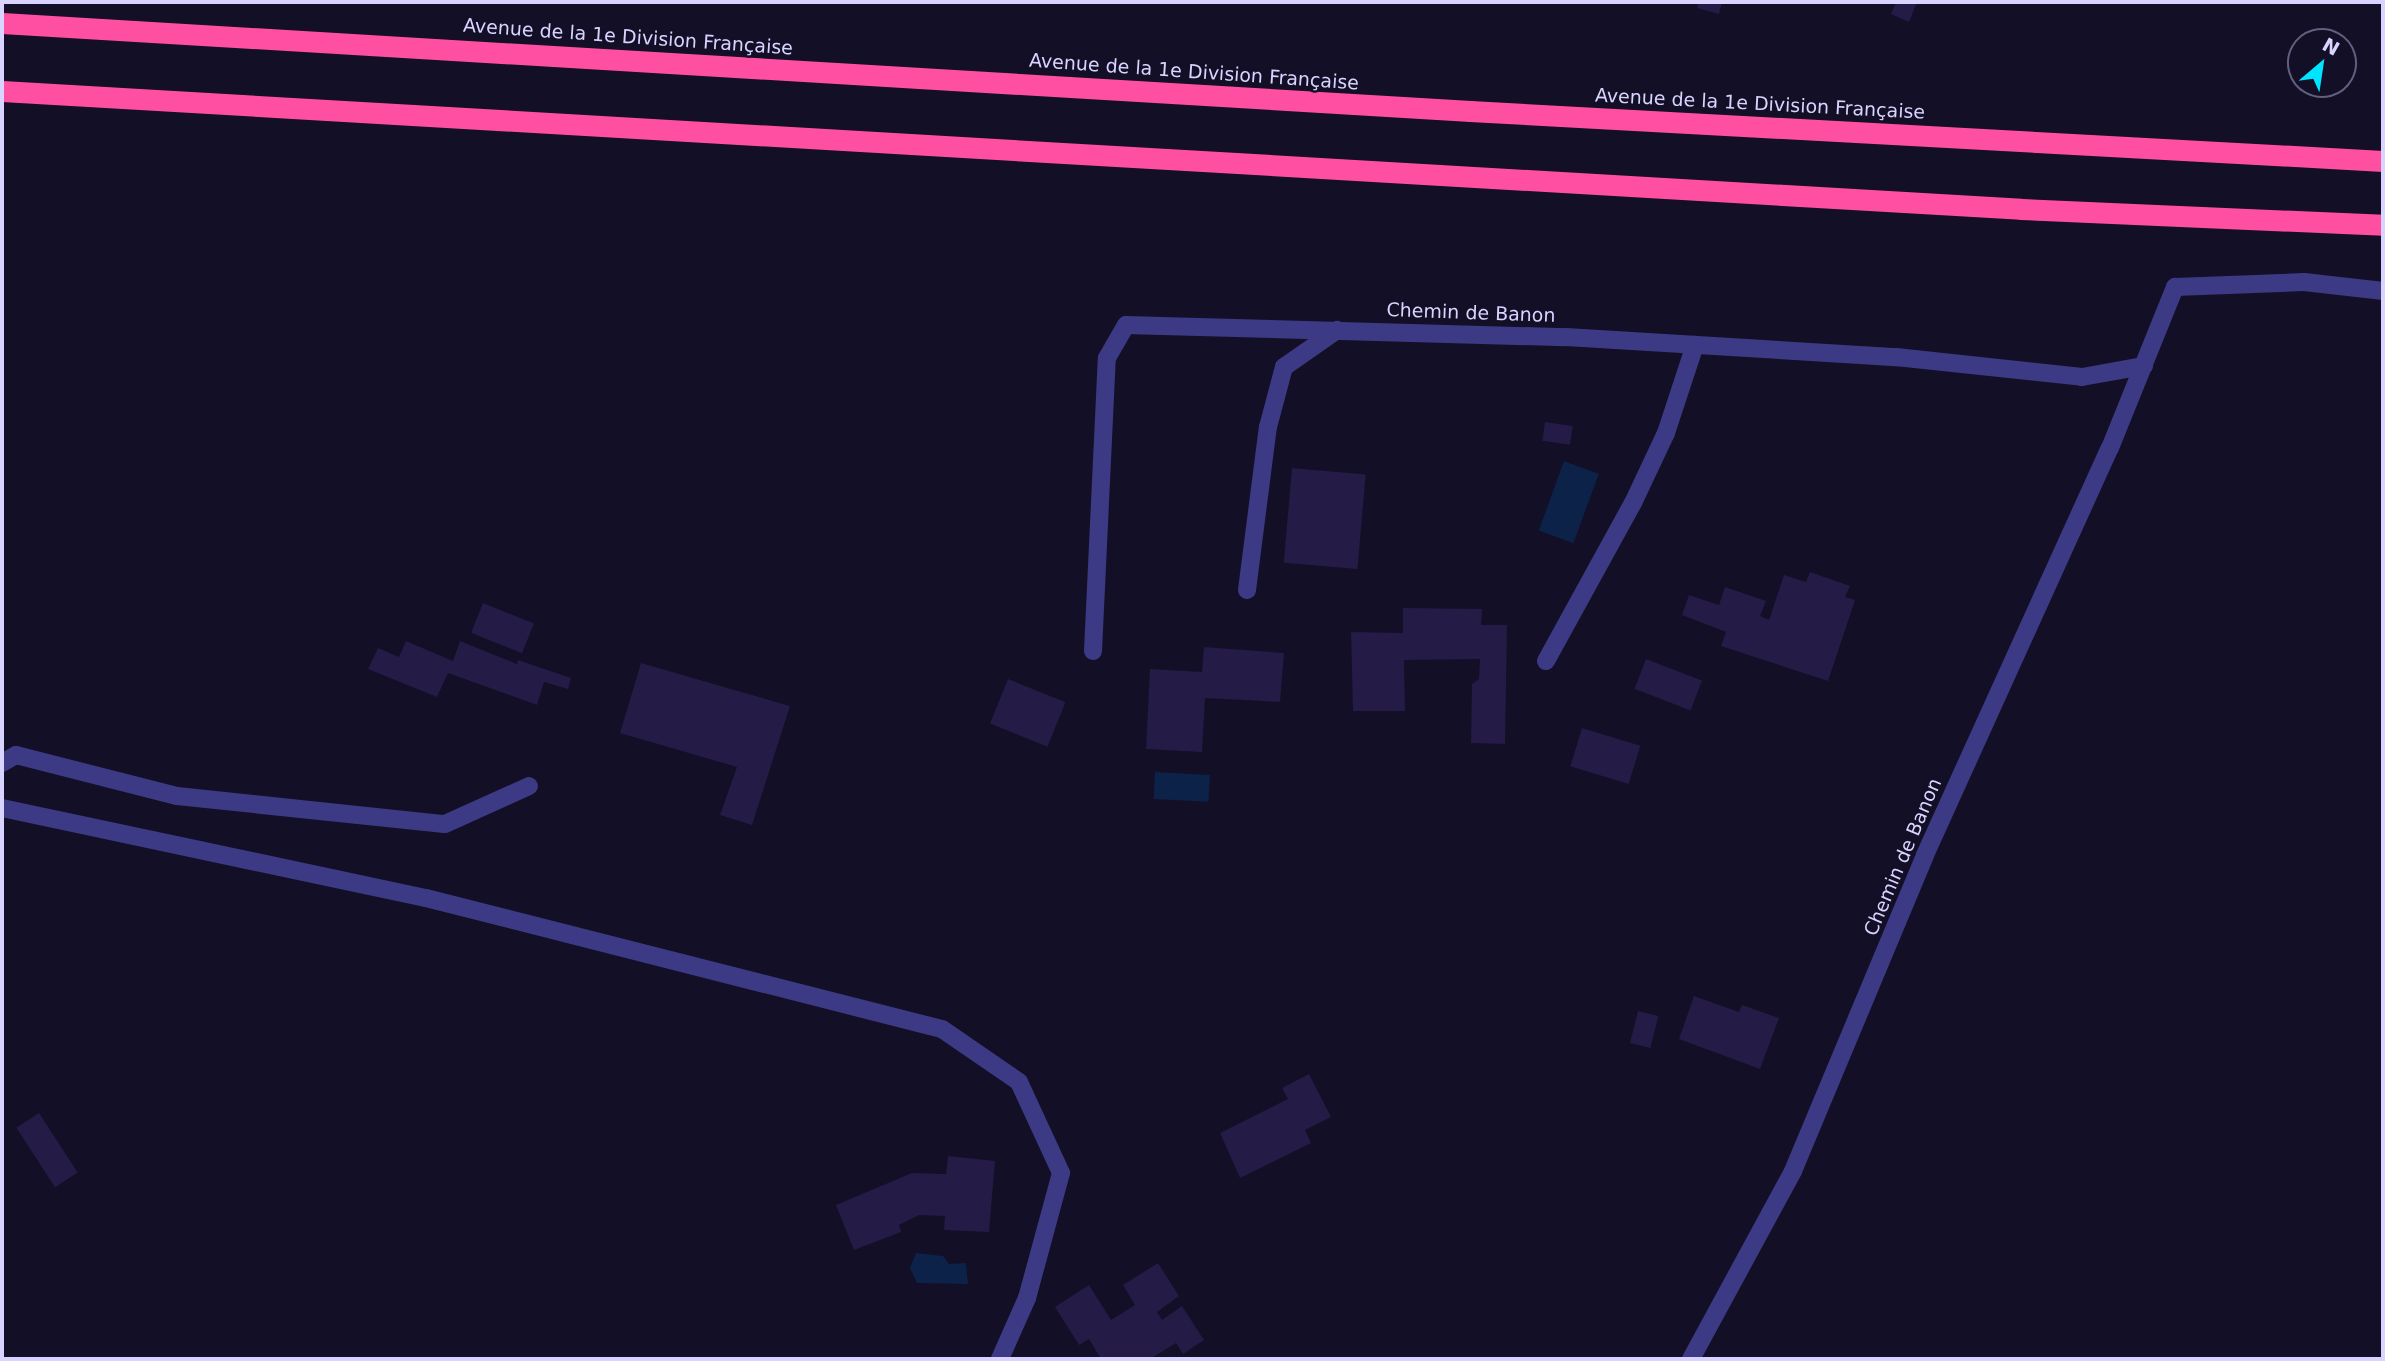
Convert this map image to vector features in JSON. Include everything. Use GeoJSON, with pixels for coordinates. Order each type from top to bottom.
{"type":"FeatureCollection","features":[{"type":"Feature","properties":{"kind":"highway","name":"Avenue de la 1e Division Française"},"geometry":{"type":"LineString","coordinates":[[2,23],[1470,111],[2383,160]]}},
{"type":"Feature","properties":{"kind":"highway"},"geometry":{"type":"LineString","coordinates":[[2,91],[2035,210],[2383,225]]}},
{"type":"Feature","properties":{"kind":"street","name":"Chemin de Banon"},"geometry":{"type":"LineString","coordinates":[[1691,1359],[1793,1171],[1925,855],[2144,366],[2175,288],[2304,282],[2383,290]]}},
{"type":"Feature","properties":{"kind":"street","name":"Chemin de Banon"},"geometry":{"type":"LineString","coordinates":[[1093,651],[1107,358],[1126,325],[1337,330],[1695,345],[1896,357],[2082,377],[2144,366]]}},
{"type":"Feature","properties":{"kind":"street"},"geometry":{"type":"LineString","coordinates":[[1247,590],[1268,427],[1284,367],[1337,330]]}},
{"type":"Feature","properties":{"kind":"street"},"geometry":{"type":"LineString","coordinates":[[1546,661],[1633,503],[1666,432],[1695,345]]}},
{"type":"Feature","properties":{"kind":"street"},"geometry":{"type":"LineString","coordinates":[[2,763],[16,755],[177,796],[445,824],[529,786]]}},
{"type":"Feature","properties":{"kind":"street"},"geometry":{"type":"LineString","coordinates":[[2,808],[426,898],[942,1029],[1019,1082],[1061,1172],[1027,1298],[1000,1359]]}},
{"type":"Feature","properties":{"kind":"water"},"geometry":{"type":"Polygon","coordinates":[[[1564,461],[1599,474],[1573,543],[1539,531],[1564,461]]]}},
{"type":"Feature","properties":{"kind":"water"},"geometry":{"type":"Polygon","coordinates":[[[1155,772],[1210,775],[1209,802],[1154,799],[1155,772]]]}},
{"type":"Feature","properties":{"kind":"water"},"geometry":{"type":"Polygon","coordinates":[[[916,1253],[943,1256],[949,1264],[966,1263],[968,1284],[917,1283],[910,1268],[916,1253]]]}},
{"type":"Feature","properties":{"kind":"building"},"geometry":{"type":"Polygon","coordinates":[[[1698,2],[1722,2],[1719,14],[1697,8],[1698,2]]]}},
{"type":"Feature","properties":{"kind":"building"},"geometry":{"type":"Polygon","coordinates":[[[1896,2],[1917,2],[1909,22],[1891,14],[1896,2]]]}},
{"type":"Feature","properties":{"kind":"building"},"geometry":{"type":"Polygon","coordinates":[[[1545,422],[1573,426],[1570,445],[1542,441],[1545,422]]]}},
{"type":"Feature","properties":{"kind":"building"},"geometry":{"type":"Polygon","coordinates":[[[1292,468],[1366,474],[1357,569],[1284,563],[1292,468]]]}},
{"type":"Feature","properties":{"kind":"building"},"geometry":{"type":"Polygon","coordinates":[[[1810,572],[1850,586],[1845,597],[1855,600],[1828,681],[1721,646],[1726,632],[1682,615],[1689,595],[1719,605],[1725,587],[1766,601],[1760,616],[1769,620],[1784,575],[1806,582],[1810,572]]]}},
{"type":"Feature","properties":{"kind":"building"},"geometry":{"type":"Polygon","coordinates":[[[483,603],[534,624],[522,653],[471,633],[483,603]]]}},
{"type":"Feature","properties":{"kind":"building"},"geometry":{"type":"Polygon","coordinates":[[[1403,608],[1482,609],[1481,625],[1507,625],[1505,744],[1471,743],[1472,684],[1479,679],[1480,659],[1404,660],[1405,711],[1353,711],[1351,632],[1403,633],[1403,608]]]}},
{"type":"Feature","properties":{"kind":"building"},"geometry":{"type":"Polygon","coordinates":[[[406,641],[453,661],[460,641],[517,664],[518,660],[571,678],[568,689],[544,682],[537,705],[448,673],[437,697],[368,669],[378,648],[399,657],[406,641]]]}},
{"type":"Feature","properties":{"kind":"building"},"geometry":{"type":"Polygon","coordinates":[[[1204,647],[1284,653],[1280,702],[1205,698],[1202,752],[1146,749],[1150,669],[1202,672],[1204,647]]]}},
{"type":"Feature","properties":{"kind":"building"},"geometry":{"type":"Polygon","coordinates":[[[1646,659],[1702,681],[1691,710],[1635,689],[1646,659]]]}},
{"type":"Feature","properties":{"kind":"building"},"geometry":{"type":"Polygon","coordinates":[[[641,663],[790,706],[752,825],[720,815],[737,767],[620,733],[641,663]]]}},
{"type":"Feature","properties":{"kind":"building"},"geometry":{"type":"Polygon","coordinates":[[[1008,679],[1065,702],[1048,747],[990,724],[1008,679]]]}},
{"type":"Feature","properties":{"kind":"building"},"geometry":{"type":"Polygon","coordinates":[[[1582,728],[1640,746],[1629,784],[1570,766],[1582,728]]]}},
{"type":"Feature","properties":{"kind":"building"},"geometry":{"type":"Polygon","coordinates":[[[1694,996],[1739,1012],[1742,1005],[1779,1018],[1760,1069],[1679,1039],[1694,996]]]}},
{"type":"Feature","properties":{"kind":"building"},"geometry":{"type":"Polygon","coordinates":[[[1638,1011],[1658,1016],[1650,1048],[1630,1043],[1638,1011]]]}},
{"type":"Feature","properties":{"kind":"building"},"geometry":{"type":"Polygon","coordinates":[[[1309,1074],[1331,1117],[1305,1130],[1311,1143],[1240,1178],[1220,1133],[1288,1099],[1282,1088],[1309,1074]]]}},
{"type":"Feature","properties":{"kind":"building"},"geometry":{"type":"Polygon","coordinates":[[[39,1113],[78,1173],[55,1187],[16,1128],[39,1113]]]}},
{"type":"Feature","properties":{"kind":"building"},"geometry":{"type":"Polygon","coordinates":[[[948,1156],[995,1161],[989,1232],[944,1230],[945,1216],[919,1215],[899,1225],[901,1232],[854,1250],[836,1205],[912,1173],[946,1174],[948,1156]]]}},
{"type":"Feature","properties":{"kind":"building"},"geometry":{"type":"Polygon","coordinates":[[[1158,1263],[1179,1296],[1157,1312],[1162,1320],[1182,1306],[1204,1340],[1183,1354],[1176,1343],[1150,1359],[1101,1359],[1089,1339],[1079,1345],[1055,1307],[1089,1285],[1111,1320],[1135,1305],[1123,1285],[1158,1263]]]}}]}
